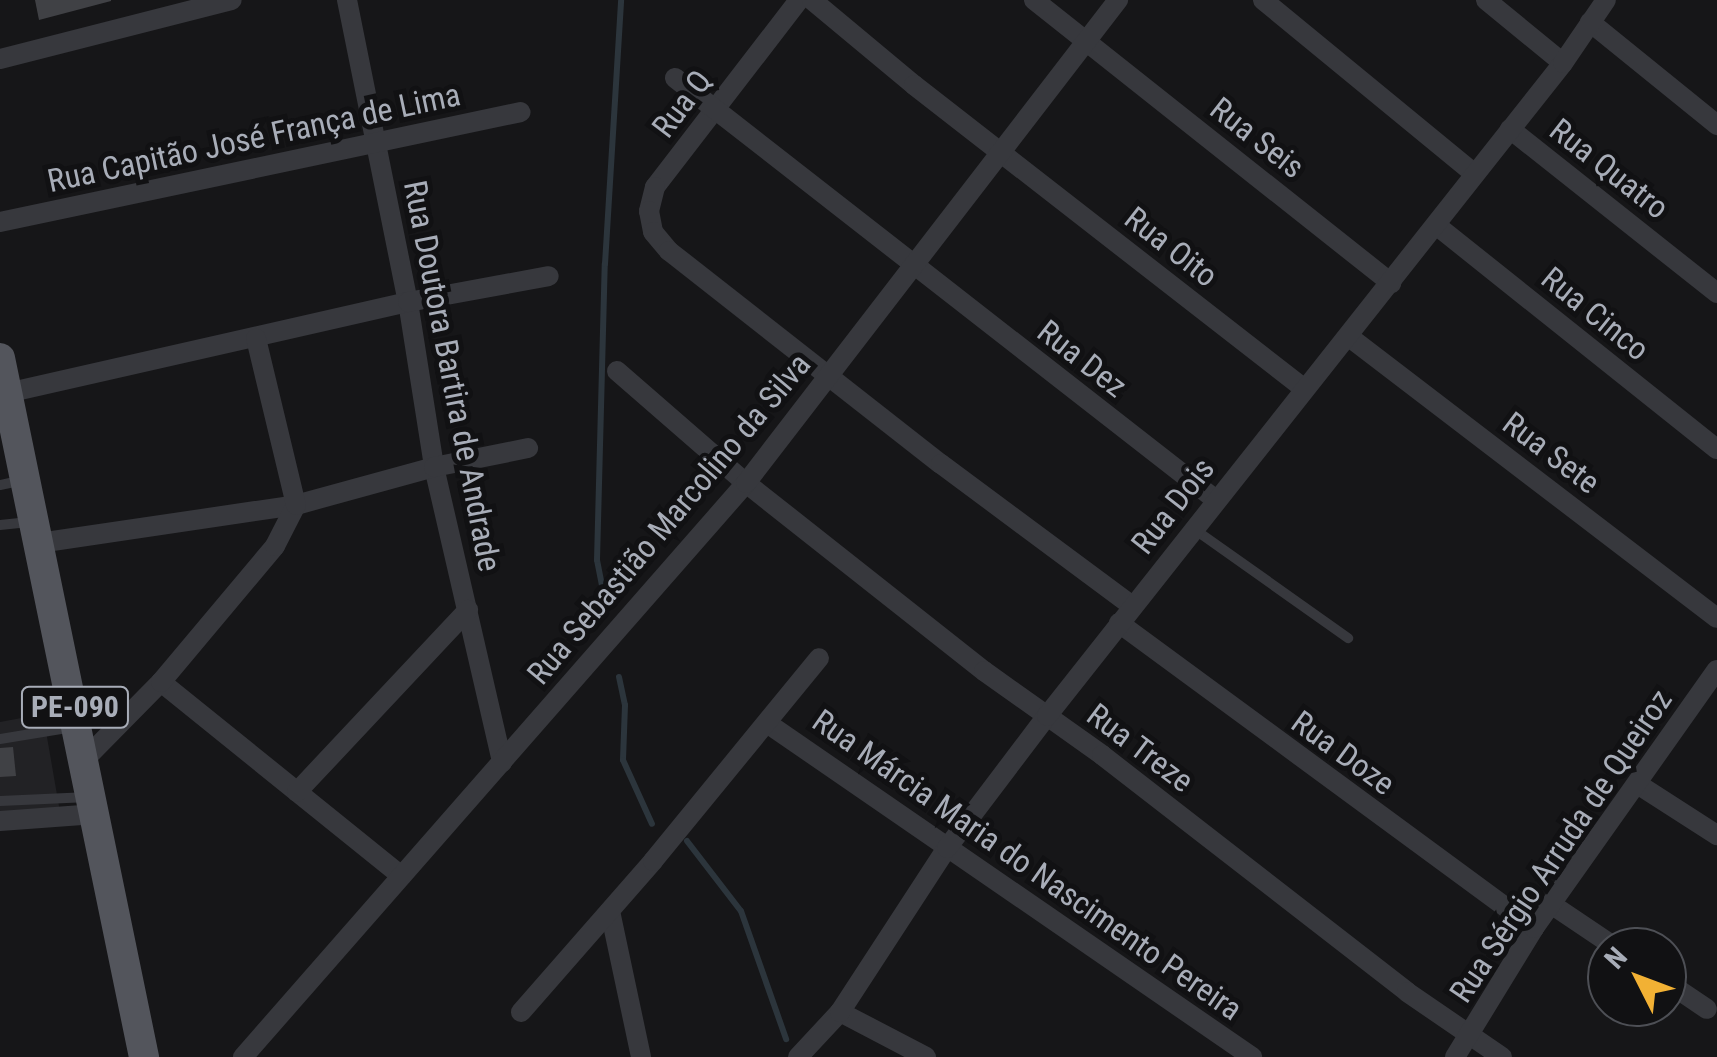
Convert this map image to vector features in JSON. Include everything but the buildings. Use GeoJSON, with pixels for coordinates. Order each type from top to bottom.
{"type":"FeatureCollection","features":[{"type":"Feature","properties":{"kind":"main road","name":"PE-090"},"geometry":{"type":"LineString","coordinates":[[0,358],[8,393],[12,482],[37,532],[144,1057]]}},
{"type":"Feature","properties":{"kind":"street"},"geometry":{"type":"LineString","coordinates":[[0,58],[232,0]]}},
{"type":"Feature","properties":{"kind":"street","name":"Rua Doutora Bartira de Andrade"},"geometry":{"type":"LineString","coordinates":[[347,0],[408,302],[434,467],[502,762]]}},
{"type":"Feature","properties":{"kind":"street","name":"Rua Q"},"geometry":{"type":"LineString","coordinates":[[799,0],[655,187],[649,211],[653,232],[670,252],[831,375]]}},
{"type":"Feature","properties":{"kind":"street","name":"Rua Oito"},"geometry":{"type":"LineString","coordinates":[[812,0],[1304,389]]}},
{"type":"Feature","properties":{"kind":"street","name":"Rua Seis"},"geometry":{"type":"LineString","coordinates":[[1034,0],[1391,284]]}},
{"type":"Feature","properties":{"kind":"street","name":"Rua Sebastião Marcolino da Silva"},"geometry":{"type":"LineString","coordinates":[[243,1057],[746,483],[1118,0]]}},
{"type":"Feature","properties":{"kind":"street"},"geometry":{"type":"LineString","coordinates":[[1263,0],[1475,174]]}},
{"type":"Feature","properties":{"kind":"street"},"geometry":{"type":"LineString","coordinates":[[1486,0],[1563,63]]}},
{"type":"Feature","properties":{"kind":"street","name":"Rua Dois"},"geometry":{"type":"LineString","coordinates":[[798,1057],[840,1012],[947,848],[1047,716],[1391,284],[1563,63],[1606,0]]}},
{"type":"Feature","properties":{"kind":"street"},"geometry":{"type":"LineString","coordinates":[[1590,22],[1717,125]]}},
{"type":"Feature","properties":{"kind":"street","name":"Rua Dez"},"geometry":{"type":"LineString","coordinates":[[675,78],[1216,500]]}},
{"type":"Feature","properties":{"kind":"street","name":"Rua Capitão José França de Lima"},"geometry":{"type":"LineString","coordinates":[[0,222],[521,112]]}},
{"type":"Feature","properties":{"kind":"street","name":"Rua Quatro"},"geometry":{"type":"LineString","coordinates":[[1510,129],[1717,293]]}},
{"type":"Feature","properties":{"kind":"street","name":"Rua Cinco"},"geometry":{"type":"LineString","coordinates":[[1436,225],[1717,449]]}},
{"type":"Feature","properties":{"kind":"street"},"geometry":{"type":"LineString","coordinates":[[8,393],[408,302],[549,276]]}},
{"type":"Feature","properties":{"kind":"street","name":"Rua Sete"},"geometry":{"type":"LineString","coordinates":[[1348,336],[1717,618]]}},
{"type":"Feature","properties":{"kind":"street"},"geometry":{"type":"LineString","coordinates":[[86,758],[161,682],[275,546],[296,505],[256,339]]}},
{"type":"Feature","properties":{"kind":"street","name":"Rua Treze"},"geometry":{"type":"LineString","coordinates":[[617,371],[746,483],[1468,1036],[1502,1057]]}},
{"type":"Feature","properties":{"kind":"street"},"geometry":{"type":"LineString","coordinates":[[831,375],[941,464],[1132,606]]}},
{"type":"Feature","properties":{"kind":"street"},"geometry":{"type":"LineString","coordinates":[[37,532],[296,505],[434,467],[528,448]]}},
{"type":"Feature","properties":{"kind":"street"},"geometry":{"type":"LineString","coordinates":[[297,792],[468,610]]}},
{"type":"Feature","properties":{"kind":"street","name":"Rua Doze"},"geometry":{"type":"LineString","coordinates":[[1119,623],[1534,928]]}},
{"type":"Feature","properties":{"kind":"street"},"geometry":{"type":"LineString","coordinates":[[520,1012],[610,911],[819,658]]}},
{"type":"Feature","properties":{"kind":"street","name":"Rua Sérgio Arruda de Queiroz"},"geometry":{"type":"LineString","coordinates":[[1454,1057],[1534,928],[1717,670]]}},
{"type":"Feature","properties":{"kind":"street"},"geometry":{"type":"LineString","coordinates":[[161,682],[402,876]]}},
{"type":"Feature","properties":{"kind":"street","name":"Rua Márcia Maria do Nascimento Pereira"},"geometry":{"type":"LineString","coordinates":[[767,723],[1252,1057]]}},
{"type":"Feature","properties":{"kind":"street"},"geometry":{"type":"LineString","coordinates":[[1639,785],[1717,835]]}},
{"type":"Feature","properties":{"kind":"street"},"geometry":{"type":"LineString","coordinates":[[0,821],[94,806]]}},
{"type":"Feature","properties":{"kind":"street"},"geometry":{"type":"LineString","coordinates":[[1551,904],[1587,928]]}},
{"type":"Feature","properties":{"kind":"street"},"geometry":{"type":"LineString","coordinates":[[610,911],[641,1057]]}},
{"type":"Feature","properties":{"kind":"street"},"geometry":{"type":"LineString","coordinates":[[1687,995],[1708,1009]]}},
{"type":"Feature","properties":{"kind":"street"},"geometry":{"type":"LineString","coordinates":[[840,1012],[926,1057]]}},
{"type":"Feature","properties":{"kind":"lane"},"geometry":{"type":"LineString","coordinates":[[0,525],[37,532]]}},
{"type":"Feature","properties":{"kind":"lane"},"geometry":{"type":"LineString","coordinates":[[1194,528],[1348,638]]}},
{"type":"Feature","properties":{"kind":"lane"},"geometry":{"type":"LineString","coordinates":[[0,739],[79,726]]}},
{"type":"Feature","properties":{"kind":"lane"},"geometry":{"type":"LineString","coordinates":[[0,801],[94,806]]}},
{"type":"Feature","properties":{"kind":"shaded area"},"geometry":{"type":"Polygon","coordinates":[[[43,714],[60,812],[0,816],[0,722],[43,714]]]}},
{"type":"Feature","properties":{"kind":"waterway"},"geometry":{"type":"LineString","coordinates":[[607,611],[597,560],[605,264],[621,0]]}},
{"type":"Feature","properties":{"kind":"waterway"},"geometry":{"type":"LineString","coordinates":[[619,677],[625,705],[623,760],[652,824]]}},
{"type":"Feature","properties":{"kind":"waterway"},"geometry":{"type":"LineString","coordinates":[[687,841],[741,911],[786,1039]]}}]}
